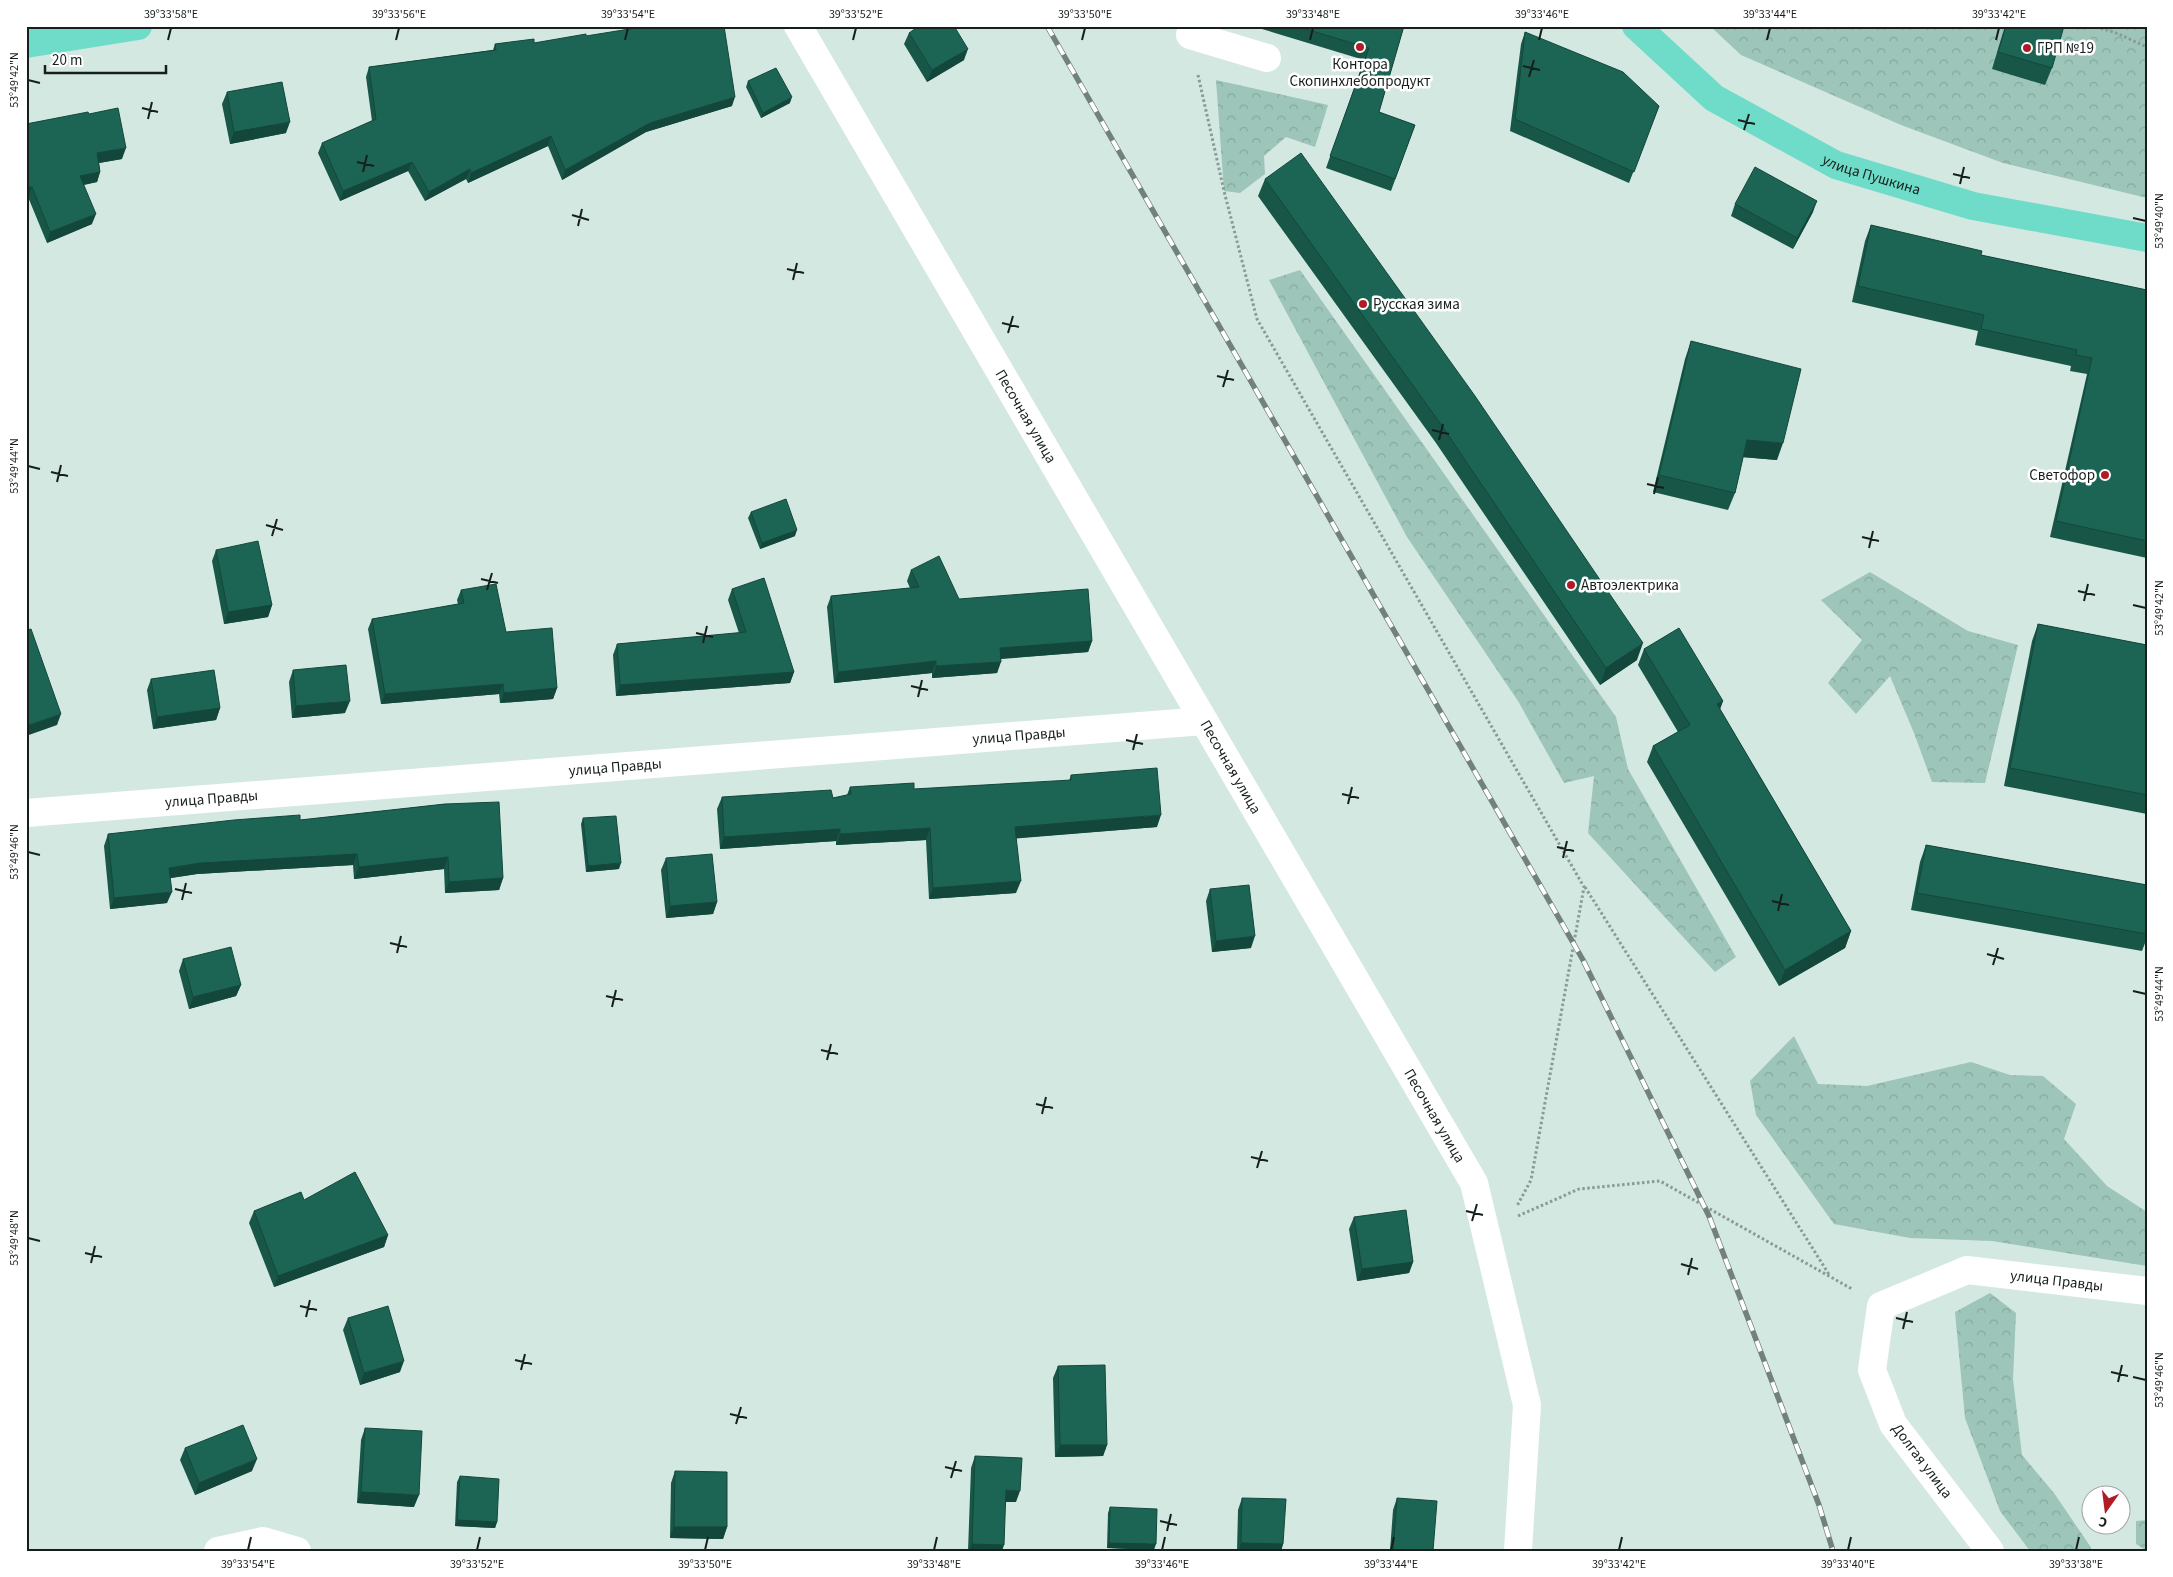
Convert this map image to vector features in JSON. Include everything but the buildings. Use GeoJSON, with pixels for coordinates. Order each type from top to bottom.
{"type":"FeatureCollection","features":[{"type":"Feature","properties":{"kind":"main road"},"geometry":{"type":"LineString","coordinates":[[26,44],[138,26]]}},
{"type":"Feature","properties":{"kind":"main road","name":"улица Пушкина"},"geometry":{"type":"LineString","coordinates":[[1636,26],[1714,98],[1836,164],[1973,206],[2147,238]]}},
{"type":"Feature","properties":{"kind":"street","name":"Песочная улица"},"geometry":{"type":"LineString","coordinates":[[798,26],[1474,1183],[1527,1405],[1518,1551]]}},
{"type":"Feature","properties":{"kind":"street"},"geometry":{"type":"LineString","coordinates":[[1191,31],[1266,58]]}},
{"type":"Feature","properties":{"kind":"street","name":"улица Правды"},"geometry":{"type":"LineString","coordinates":[[26,813],[1204,721]]}},
{"type":"Feature","properties":{"kind":"street","name":"улица Правды"},"geometry":{"type":"LineString","coordinates":[[1881,1306],[1967,1270],[2147,1292]]}},
{"type":"Feature","properties":{"kind":"street","name":"Долгая улица"},"geometry":{"type":"LineString","coordinates":[[1881,1306],[1872,1370],[1893,1424],[1990,1551]]}},
{"type":"Feature","properties":{"kind":"street"},"geometry":{"type":"LineString","coordinates":[[218,1551],[263,1541],[297,1551]]}},
{"type":"Feature","properties":{"kind":"path"},"geometry":{"type":"LineString","coordinates":[[2091,26],[2114,32],[2147,47]]}},
{"type":"Feature","properties":{"kind":"path"},"geometry":{"type":"LineString","coordinates":[[1191,31],[1224,191],[1258,319],[1584,887],[1830,1276]]}},
{"type":"Feature","properties":{"kind":"path"},"geometry":{"type":"LineString","coordinates":[[1491,1256],[1532,1180],[1584,887]]}},
{"type":"Feature","properties":{"kind":"path"},"geometry":{"type":"LineString","coordinates":[[1510,1220],[1579,1189],[1660,1181],[1881,1306]]}},
{"type":"Feature","properties":{"kind":"green space"},"geometry":{"type":"Polygon","coordinates":[[[1710,26],[2147,26],[2147,198],[2003,163],[1901,125],[1741,55],[1710,26]]]}},
{"type":"Feature","properties":{"kind":"green space"},"geometry":{"type":"Polygon","coordinates":[[[1216,80],[1328,105],[1315,147],[1286,137],[1264,156],[1265,174],[1240,193],[1224,191],[1216,80]]]}},
{"type":"Feature","properties":{"kind":"green space"},"geometry":{"type":"Polygon","coordinates":[[[1300,270],[1616,717],[1628,769],[1736,957],[1715,972],[1588,833],[1594,776],[1564,783],[1518,701],[1407,537],[1269,280],[1300,270]]]}},
{"type":"Feature","properties":{"kind":"green space"},"geometry":{"type":"Polygon","coordinates":[[[1870,572],[1968,631],[2018,645],[1985,783],[1932,782],[1890,676],[1856,714],[1828,683],[1862,640],[1821,600],[1870,572]]]}},
{"type":"Feature","properties":{"kind":"green space"},"geometry":{"type":"Polygon","coordinates":[[[1794,1036],[1818,1084],[1867,1086],[1971,1062],[2010,1075],[2043,1076],[2076,1104],[2064,1139],[2107,1186],[2147,1212],[2147,1266],[1992,1241],[1910,1238],[1834,1224],[1756,1115],[1750,1081],[1794,1036]]]}},
{"type":"Feature","properties":{"kind":"green space"},"geometry":{"type":"Polygon","coordinates":[[[1990,1293],[2016,1313],[2013,1379],[2022,1455],[2054,1493],[2092,1551],[2030,1551],[2000,1511],[1965,1418],[1955,1312],[1990,1293]]]}},
{"type":"Feature","properties":{"kind":"green space"},"geometry":{"type":"Polygon","coordinates":[[[2147,1520],[2147,1551],[2136,1544],[2136,1521],[2147,1520]]]}},
{"type":"Feature","properties":{"kind":"railway"},"geometry":{"type":"LineString","coordinates":[[1047,26],[1583,960],[1709,1216],[1819,1505],[1833,1551]]}},
{"type":"Feature","properties":{"kind":"place","name":"Контора Скопинхлебопродукт"},"geometry":{"type":"Point","coordinates":[1360,47]}},
{"type":"Feature","properties":{"kind":"place","name":"ГРП №19"},"geometry":{"type":"Point","coordinates":[2027,48]}},
{"type":"Feature","properties":{"kind":"place","name":"Русская зима"},"geometry":{"type":"Point","coordinates":[1363,304]}},
{"type":"Feature","properties":{"kind":"place","name":"Светофор"},"geometry":{"type":"Point","coordinates":[2105,475]}},
{"type":"Feature","properties":{"kind":"place","name":"Автоэлектрика"},"geometry":{"type":"Point","coordinates":[1571,585]}}]}
